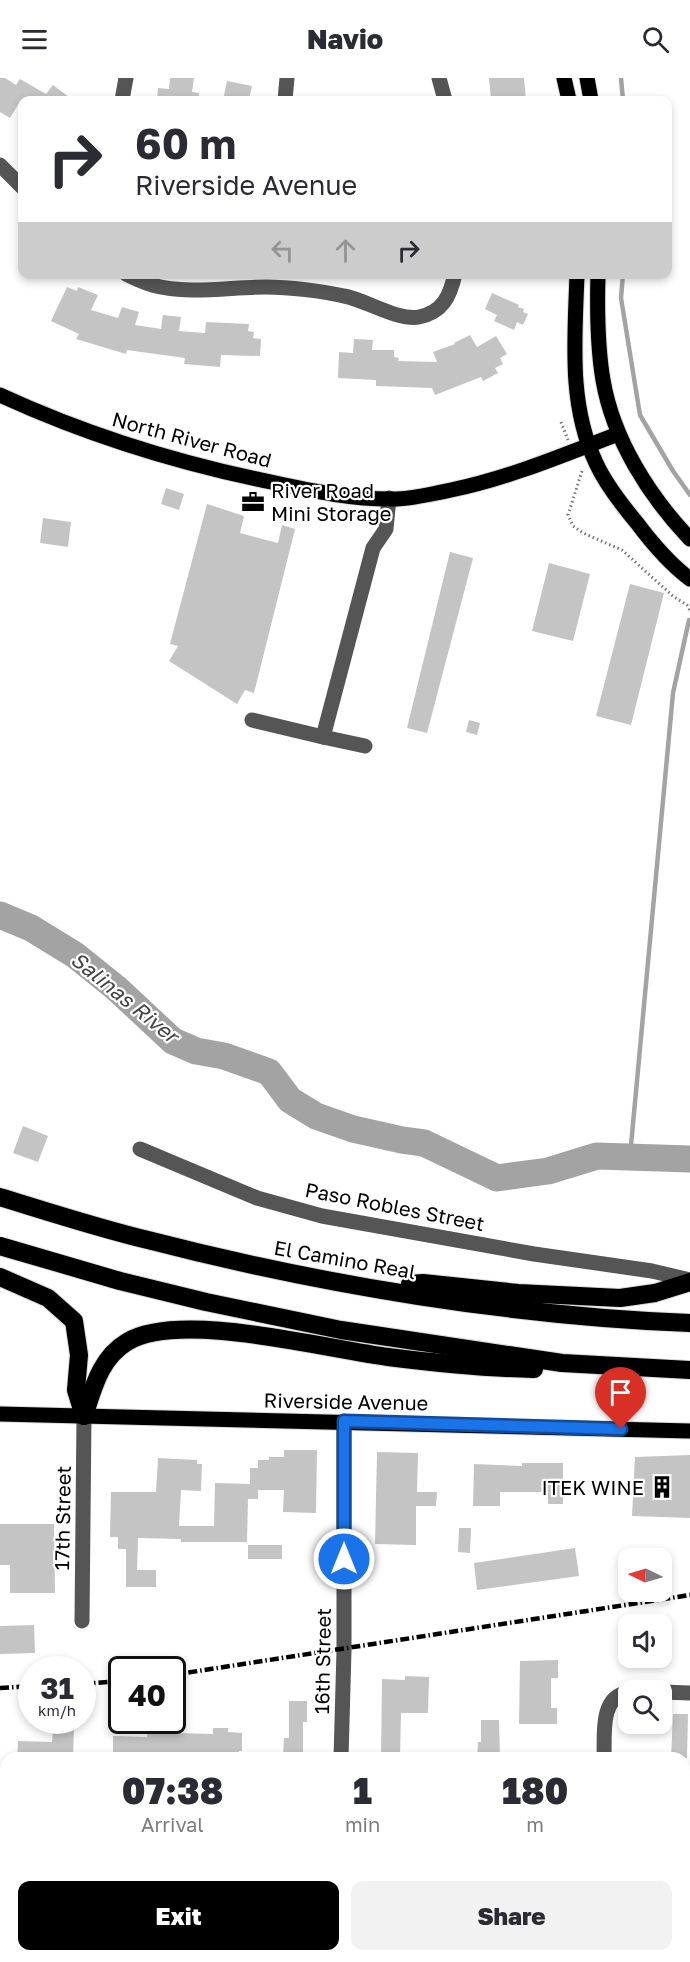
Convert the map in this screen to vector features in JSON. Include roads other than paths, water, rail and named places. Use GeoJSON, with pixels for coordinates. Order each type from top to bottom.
{"type":"FeatureCollection","features":[{"type":"Feature","properties":{"kind":"highway","name":"El Camino Real"},"geometry":{"type":"LineString","coordinates":[[0,1197],[157,1243],[222,1259],[363,1287],[592,1317],[690,1323]]}},
{"type":"Feature","properties":{"kind":"highway"},"geometry":{"type":"LineString","coordinates":[[0,1246],[120,1281],[218,1305],[352,1332],[562,1363],[690,1370]]}},
{"type":"Feature","properties":{"kind":"highway"},"geometry":{"type":"LineString","coordinates":[[0,1277],[48,1298],[74,1321],[79,1355],[76,1390],[84,1416]]}},
{"type":"Feature","properties":{"kind":"highway"},"geometry":{"type":"LineString","coordinates":[[363,1287],[423,1283],[518,1293],[620,1298],[655,1293],[690,1281]]}},
{"type":"Feature","properties":{"kind":"highway"},"geometry":{"type":"LineString","coordinates":[[84,1416],[94,1384],[112,1355],[125,1343],[161,1330],[183,1329],[246,1334],[386,1357],[491,1368],[534,1369],[562,1363]]}},
{"type":"Feature","properties":{"kind":"main road"},"geometry":{"type":"LineString","coordinates":[[564,78],[568,96]]}},
{"type":"Feature","properties":{"kind":"main road"},"geometry":{"type":"LineString","coordinates":[[586,78],[590,96]]}},
{"type":"Feature","properties":{"kind":"main road"},"geometry":{"type":"LineString","coordinates":[[577,279],[574,367],[578,404],[588,446],[596,465],[651,542],[690,579]]}},
{"type":"Feature","properties":{"kind":"main road"},"geometry":{"type":"LineString","coordinates":[[598,279],[599,344],[602,372],[618,434],[643,477],[672,519],[690,539]]}},
{"type":"Feature","properties":{"kind":"main road","name":"North River Road"},"geometry":{"type":"LineString","coordinates":[[0,395],[49,417],[165,458],[310,490],[389,498],[428,495],[480,484],[529,469],[618,434]]}},
{"type":"Feature","properties":{"kind":"main road","name":"Riverside Avenue"},"geometry":{"type":"LineString","coordinates":[[0,1414],[690,1431]]}},
{"type":"Feature","properties":{"kind":"street"},"geometry":{"type":"LineString","coordinates":[[123,96],[126,78]]}},
{"type":"Feature","properties":{"kind":"street"},"geometry":{"type":"LineString","coordinates":[[285,96],[287,78]]}},
{"type":"Feature","properties":{"kind":"street"},"geometry":{"type":"LineString","coordinates":[[439,78],[444,96]]}},
{"type":"Feature","properties":{"kind":"street"},"geometry":{"type":"LineString","coordinates":[[0,165],[18,183]]}},
{"type":"Feature","properties":{"kind":"street"},"geometry":{"type":"LineString","coordinates":[[138,279],[152,285],[198,290],[269,281],[346,296],[416,318],[432,314],[442,304],[450,293],[454,279]]}},
{"type":"Feature","properties":{"kind":"street"},"geometry":{"type":"LineString","coordinates":[[323,737],[373,548],[386,529],[389,498]]}},
{"type":"Feature","properties":{"kind":"street"},"geometry":{"type":"LineString","coordinates":[[252,720],[365,746]]}},
{"type":"Feature","properties":{"kind":"street","name":"Paso Robles Street"},"geometry":{"type":"LineString","coordinates":[[140,1149],[257,1198],[322,1216],[534,1254],[652,1271],[690,1281]]}},
{"type":"Feature","properties":{"kind":"street","name":"Paso Robles Street"},"geometry":{"type":"LineString","coordinates":[[652,1271],[690,1270]]}},
{"type":"Feature","properties":{"kind":"street","name":"17th Street"},"geometry":{"type":"LineString","coordinates":[[82,1621],[84,1416]]}},
{"type":"Feature","properties":{"kind":"street","name":"16th Street"},"geometry":{"type":"LineString","coordinates":[[341,1752],[344,1650],[344,1421]]}},
{"type":"Feature","properties":{"kind":"street"},"geometry":{"type":"LineString","coordinates":[[672,1692],[690,1693]]}},
{"type":"Feature","properties":{"kind":"street"},"geometry":{"type":"LineString","coordinates":[[604,1752],[608,1706],[618,1697]]}},
{"type":"Feature","properties":{"kind":"waterway"},"geometry":{"type":"LineString","coordinates":[[621,78],[623,96]]}},
{"type":"Feature","properties":{"kind":"waterway"},"geometry":{"type":"LineString","coordinates":[[623,279],[621,298],[640,415],[690,495]]}},
{"type":"Feature","properties":{"kind":"waterway"},"geometry":{"type":"LineString","coordinates":[[630,1156],[673,693],[689,620]]}},
{"type":"Feature","properties":{"kind":"waterway","name":"Salinas River"},"geometry":{"type":"LineString","coordinates":[[0,915],[31,928],[75,955],[116,988],[173,1041],[196,1051],[224,1056],[269,1072],[290,1100],[316,1116],[353,1129],[424,1143],[497,1178],[548,1171],[597,1156],[690,1159]]}},
{"type":"Feature","properties":{"kind":"railway"},"geometry":{"type":"LineString","coordinates":[[186,1673],[690,1595]]}},
{"type":"Feature","properties":{"kind":"railway"},"geometry":{"type":"LineString","coordinates":[[96,1683],[108,1682]]}},
{"type":"Feature","properties":{"kind":"railway"},"geometry":{"type":"LineString","coordinates":[[0,1688],[18,1687]]}},
{"type":"Feature","properties":{"kind":"place","name":"River Road Mini Storage"},"geometry":{"type":"Point","coordinates":[253,502]}},
{"type":"Feature","properties":{"kind":"place","name":"ITEK WINE"},"geometry":{"type":"Point","coordinates":[662,1487]}}]}
